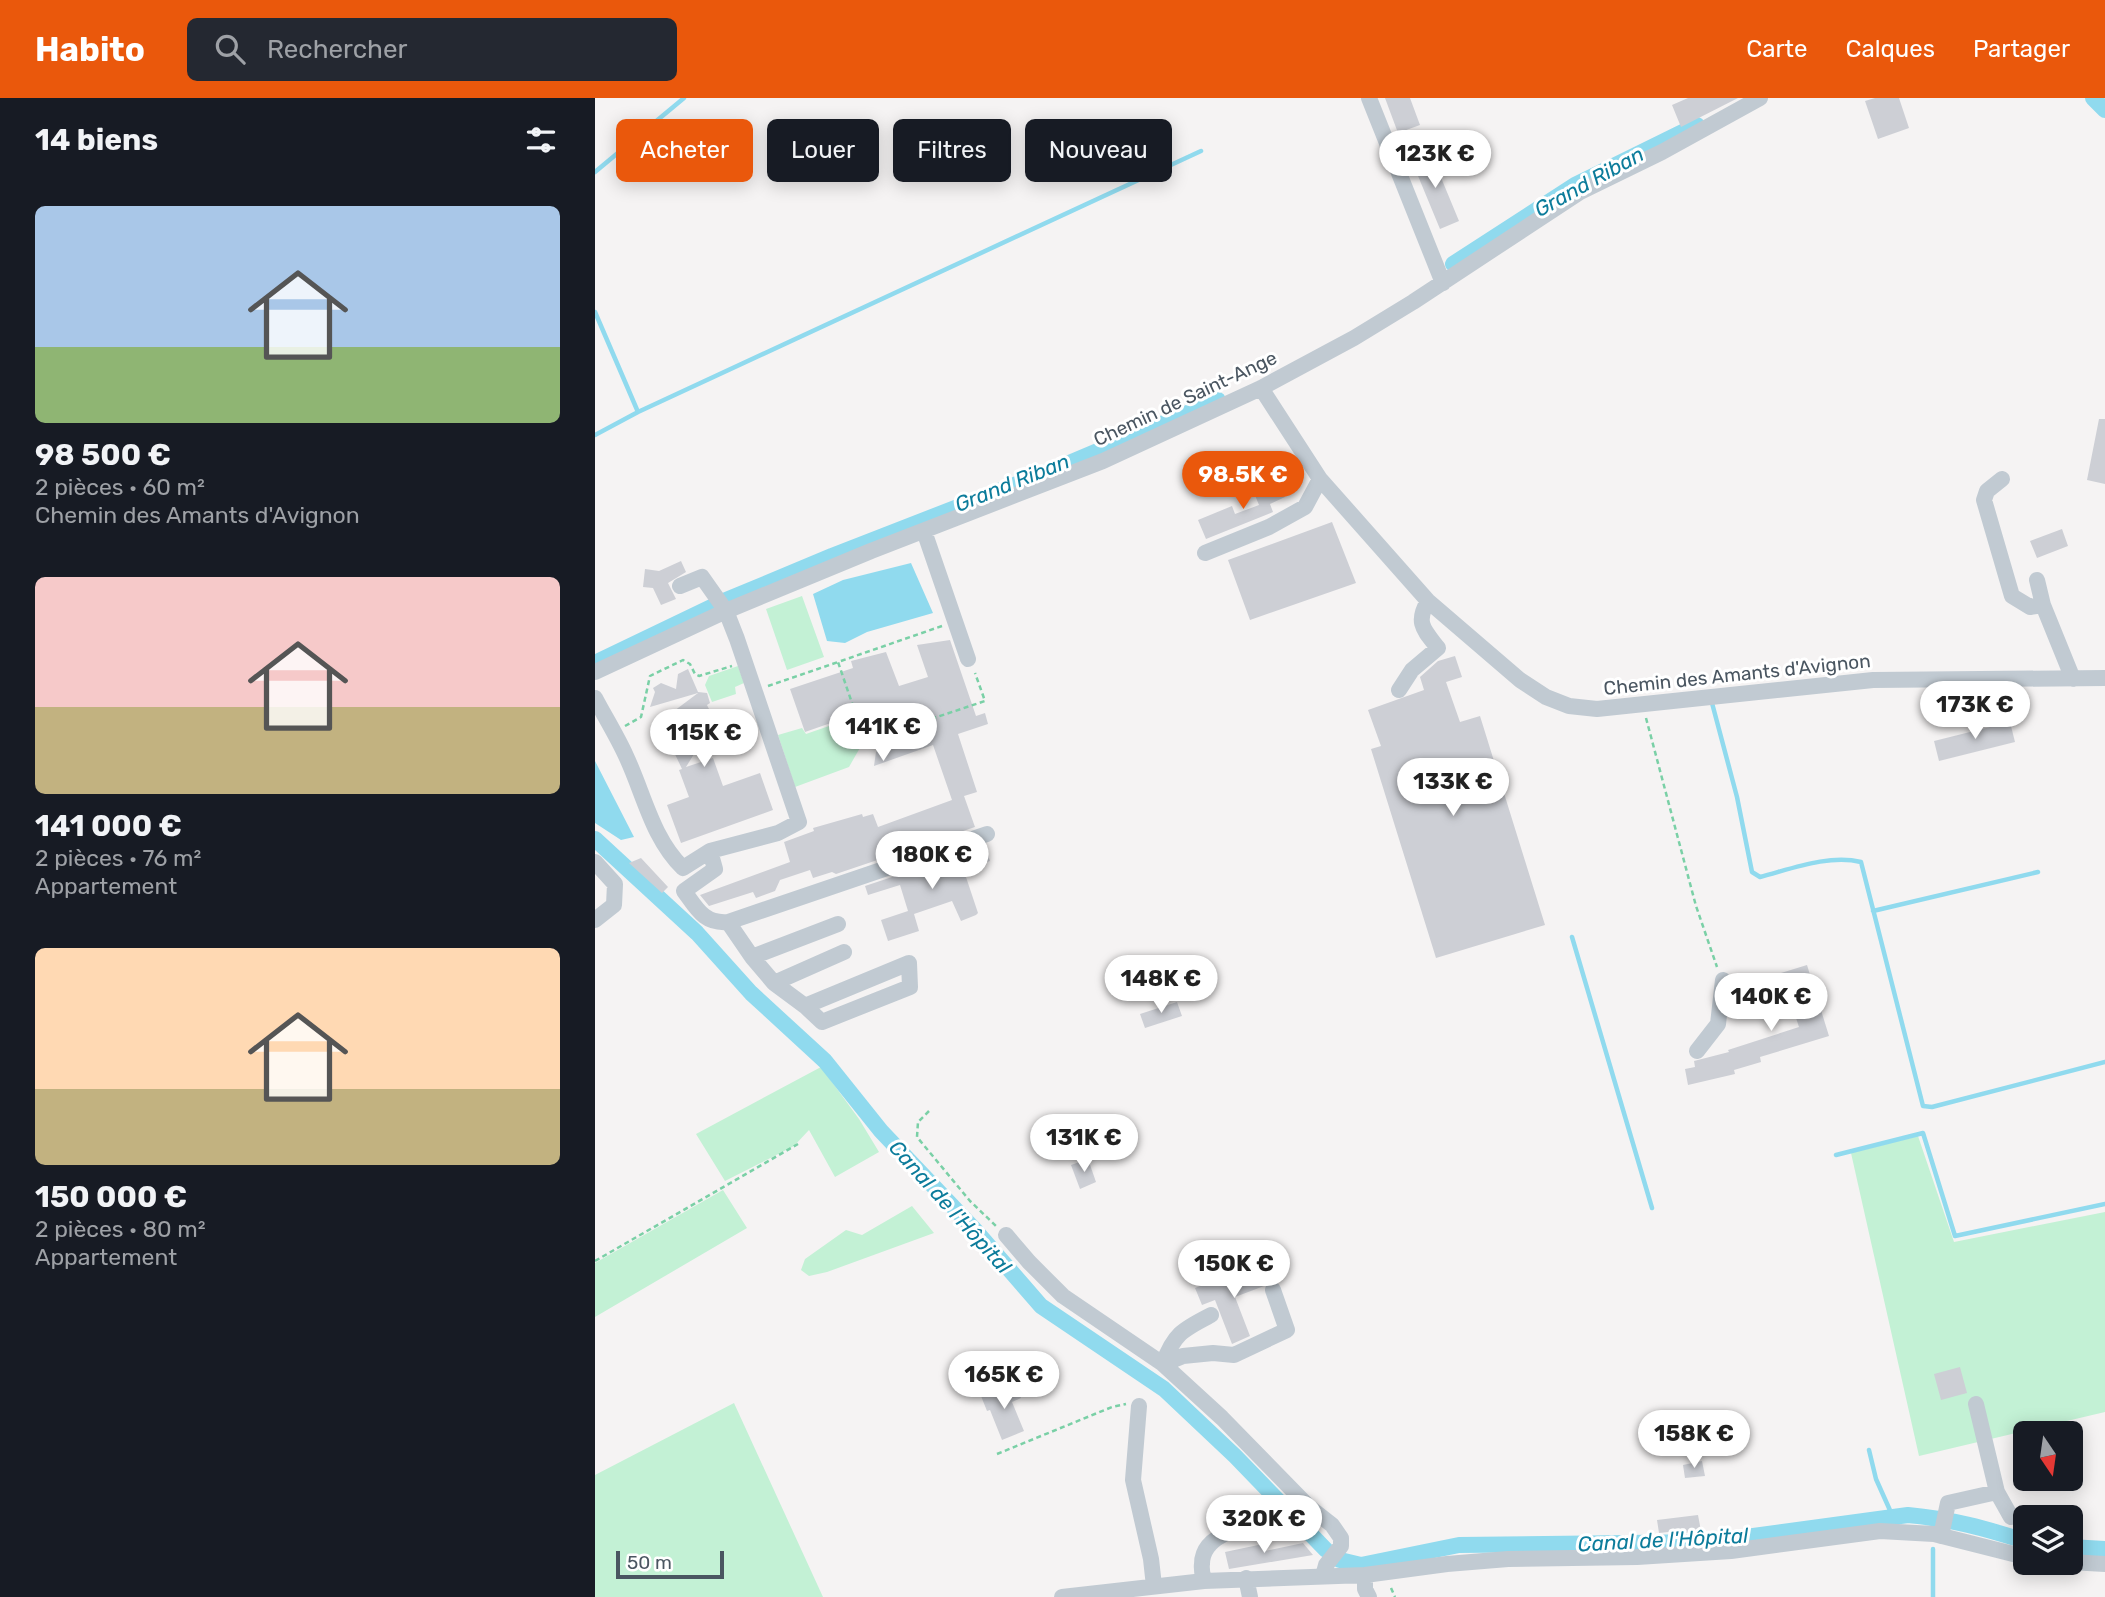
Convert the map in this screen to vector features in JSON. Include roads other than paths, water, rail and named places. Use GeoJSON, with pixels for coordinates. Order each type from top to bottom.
{"type":"FeatureCollection","features":[{"type":"Feature","properties":{"kind":"street"},"geometry":{"type":"LineString","coordinates":[[1369,98],[1443,283]]}},
{"type":"Feature","properties":{"kind":"street","name":"Chemin de Saint-Ange"},"geometry":{"type":"LineString","coordinates":[[595,672],[726,611],[1103,461],[1261,388],[1354,338],[1580,192],[1662,152],[1749,100]]}},
{"type":"Feature","properties":{"kind":"street","name":"Chemin des Amants d'Avignon"},"geometry":{"type":"LineString","coordinates":[[1261,388],[1320,478],[1428,601],[1496,662],[1546,697],[1569,706],[1597,709],[1873,680],[2105,678]]}},
{"type":"Feature","properties":{"kind":"street"},"geometry":{"type":"LineString","coordinates":[[1205,553],[1269,527],[1305,508],[1320,478]]}},
{"type":"Feature","properties":{"kind":"street"},"geometry":{"type":"LineString","coordinates":[[2002,479],[1987,491],[1984,500],[2012,596],[2030,607],[2043,606]]}},
{"type":"Feature","properties":{"kind":"street"},"geometry":{"type":"LineString","coordinates":[[924,531],[968,659]]}},
{"type":"Feature","properties":{"kind":"street"},"geometry":{"type":"LineString","coordinates":[[595,698],[626,754],[659,836],[671,857],[683,868],[709,852],[778,832],[799,822],[726,611],[702,576],[680,586]]}},
{"type":"Feature","properties":{"kind":"street"},"geometry":{"type":"LineString","coordinates":[[2037,580],[2043,606],[2073,679]]}},
{"type":"Feature","properties":{"kind":"street"},"geometry":{"type":"LineString","coordinates":[[1399,690],[1412,670],[1438,648],[1422,627],[1422,612],[1428,601]]}},
{"type":"Feature","properties":{"kind":"street"},"geometry":{"type":"LineString","coordinates":[[709,852],[715,869],[684,891],[702,917],[717,923],[728,922],[987,834]]}},
{"type":"Feature","properties":{"kind":"street"},"geometry":{"type":"LineString","coordinates":[[595,862],[615,884],[614,905],[595,920]]}},
{"type":"Feature","properties":{"kind":"street"},"geometry":{"type":"LineString","coordinates":[[728,922],[751,957],[774,983],[822,1022],[910,987],[909,962],[805,1006]]}},
{"type":"Feature","properties":{"kind":"street"},"geometry":{"type":"LineString","coordinates":[[751,957],[838,924]]}},
{"type":"Feature","properties":{"kind":"street"},"geometry":{"type":"LineString","coordinates":[[774,983],[844,952]]}},
{"type":"Feature","properties":{"kind":"street"},"geometry":{"type":"LineString","coordinates":[[1697,1051],[1718,1024],[1723,980]]}},
{"type":"Feature","properties":{"kind":"street"},"geometry":{"type":"LineString","coordinates":[[1006,1235],[1063,1296],[1163,1364],[1223,1418],[1309,1507],[1332,1525],[1341,1538],[1341,1546],[1326,1565],[1323,1576]]}},
{"type":"Feature","properties":{"kind":"street"},"geometry":{"type":"LineString","coordinates":[[1163,1364],[1183,1356],[1213,1353],[1234,1355],[1287,1330],[1273,1290]]}},
{"type":"Feature","properties":{"kind":"street"},"geometry":{"type":"LineString","coordinates":[[1163,1364],[1169,1348],[1183,1329],[1211,1315]]}},
{"type":"Feature","properties":{"kind":"street"},"geometry":{"type":"LineString","coordinates":[[1976,1404],[1997,1492],[2011,1517]]}},
{"type":"Feature","properties":{"kind":"street"},"geometry":{"type":"LineString","coordinates":[[1139,1406],[1133,1480],[1151,1559],[1154,1586]]}},
{"type":"Feature","properties":{"kind":"street"},"geometry":{"type":"LineString","coordinates":[[1941,1536],[1948,1503],[1997,1492]]}},
{"type":"Feature","properties":{"kind":"street"},"geometry":{"type":"LineString","coordinates":[[1204,1581],[1201,1562],[1214,1539],[1241,1526],[1271,1522]]}},
{"type":"Feature","properties":{"kind":"street"},"geometry":{"type":"LineString","coordinates":[[1062,1597],[1204,1581],[1365,1575],[1447,1563],[1731,1551],[1880,1531],[1908,1531],[1941,1536],[2013,1554]]}},
{"type":"Feature","properties":{"kind":"street"},"geometry":{"type":"LineString","coordinates":[[2083,1563],[2105,1564]]}},
{"type":"Feature","properties":{"kind":"street"},"geometry":{"type":"LineString","coordinates":[[1365,1575],[1365,1589],[1369,1597]]}},
{"type":"Feature","properties":{"kind":"street"},"geometry":{"type":"LineString","coordinates":[[1246,1578],[1249,1597]]}},
{"type":"Feature","properties":{"kind":"water"},"geometry":{"type":"Polygon","coordinates":[[[911,563],[933,613],[867,632],[845,643],[827,641],[813,594],[843,580],[911,563]]]}},
{"type":"Feature","properties":{"kind":"water"},"geometry":{"type":"Polygon","coordinates":[[[595,761],[634,837],[621,840],[595,823],[595,761]]]}},
{"type":"Feature","properties":{"kind":"waterway"},"geometry":{"type":"LineString","coordinates":[[595,172],[684,98]]}},
{"type":"Feature","properties":{"kind":"waterway","name":"Grand Riban"},"geometry":{"type":"LineString","coordinates":[[2093,98],[2105,110]]}},
{"type":"Feature","properties":{"kind":"waterway","name":"Grand Riban"},"geometry":{"type":"LineString","coordinates":[[1453,264],[1575,185],[1697,125]]}},
{"type":"Feature","properties":{"kind":"waterway"},"geometry":{"type":"LineString","coordinates":[[638,412],[1201,151]]}},
{"type":"Feature","properties":{"kind":"waterway"},"geometry":{"type":"LineString","coordinates":[[595,312],[638,412],[595,435]]}},
{"type":"Feature","properties":{"kind":"waterway","name":"Grand Riban"},"geometry":{"type":"LineString","coordinates":[[595,663],[724,601],[1050,471],[1218,400]]}},
{"type":"Feature","properties":{"kind":"waterway"},"geometry":{"type":"LineString","coordinates":[[1712,703],[1737,797],[1752,872],[1760,877],[1823,861],[1861,862],[1923,1106],[1932,1107],[2105,1062]]}},
{"type":"Feature","properties":{"kind":"waterway","name":"Canal de l'Hôpital"},"geometry":{"type":"LineString","coordinates":[[595,839],[697,933],[751,993],[825,1061],[881,1131],[975,1230],[1041,1306],[1164,1389],[1235,1456],[1326,1550]]}},
{"type":"Feature","properties":{"kind":"waterway"},"geometry":{"type":"LineString","coordinates":[[1873,911],[2038,872]]}},
{"type":"Feature","properties":{"kind":"waterway"},"geometry":{"type":"LineString","coordinates":[[1572,937],[1652,1208]]}},
{"type":"Feature","properties":{"kind":"waterway"},"geometry":{"type":"LineString","coordinates":[[1836,1155],[1923,1133],[1955,1236],[2105,1204]]}},
{"type":"Feature","properties":{"kind":"waterway"},"geometry":{"type":"LineString","coordinates":[[1869,1450],[1876,1479],[1893,1517]]}},
{"type":"Feature","properties":{"kind":"waterway","name":"Canal de l'Hôpital"},"geometry":{"type":"LineString","coordinates":[[1340,1560],[1361,1565],[1459,1545],[1709,1542],[1908,1515],[1939,1519],[2013,1537]]}},
{"type":"Feature","properties":{"kind":"waterway","name":"Canal de l'Hôpital"},"geometry":{"type":"LineString","coordinates":[[2083,1548],[2105,1549]]}},
{"type":"Feature","properties":{"kind":"waterway"},"geometry":{"type":"LineString","coordinates":[[1933,1549],[1933,1597]]}}]}
